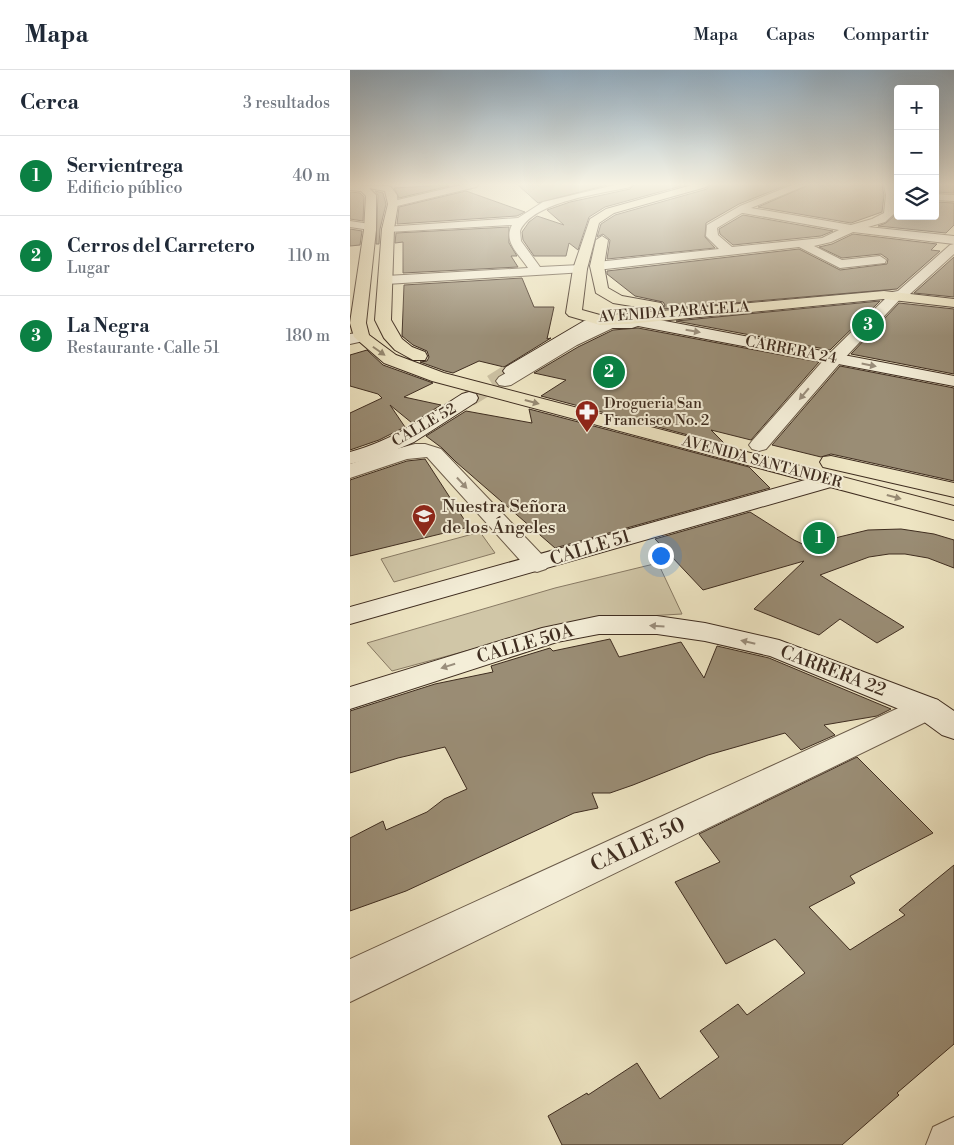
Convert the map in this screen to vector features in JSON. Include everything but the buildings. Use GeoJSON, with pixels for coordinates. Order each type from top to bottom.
{"type":"FeatureCollection","features":[{"type":"Feature","properties":{"kind":"main road","name":"AVENIDA SANTANDER"},"geometry":{"type":"LineString","coordinates":[[369,235],[356,338],[390,359],[438,377],[954,513]]}},
{"type":"Feature","properties":{"kind":"main road","name":"AVENIDA SANTANDER"},"geometry":{"type":"LineString","coordinates":[[388,235],[383,320],[388,334],[398,345],[415,354],[440,363],[509,376],[759,445],[954,490]]}},
{"type":"Feature","properties":{"kind":"main road","name":"AVENIDA PARALELA"},"geometry":{"type":"LineString","coordinates":[[577,316],[580,269],[590,235]]}},
{"type":"Feature","properties":{"kind":"main road","name":"AVENIDA PARALELA"},"geometry":{"type":"LineString","coordinates":[[603,235],[597,266],[601,290],[618,300],[648,306],[687,306],[864,290],[954,298]]}},
{"type":"Feature","properties":{"kind":"main road","name":"AVENIDA PARALELA"},"geometry":{"type":"LineString","coordinates":[[621,320],[901,293],[954,303]]}},
{"type":"Feature","properties":{"kind":"main road"},"geometry":{"type":"LineString","coordinates":[[577,316],[596,300],[618,300]]}},
{"type":"Feature","properties":{"kind":"main road"},"geometry":{"type":"LineString","coordinates":[[790,452],[830,480],[890,475]]}},
{"type":"Feature","properties":{"kind":"street"},"geometry":{"type":"LineString","coordinates":[[514,235],[514,238],[536,271]]}},
{"type":"Feature","properties":{"kind":"street"},"geometry":{"type":"LineString","coordinates":[[712,235],[730,252]]}},
{"type":"Feature","properties":{"kind":"street"},"geometry":{"type":"LineString","coordinates":[[597,266],[802,244],[836,238],[840,235]]}},
{"type":"Feature","properties":{"kind":"street"},"geometry":{"type":"LineString","coordinates":[[912,235],[954,240]]}},
{"type":"Feature","properties":{"kind":"street"},"geometry":{"type":"LineString","coordinates":[[802,244],[840,264],[880,260]]}},
{"type":"Feature","properties":{"kind":"street"},"geometry":{"type":"LineString","coordinates":[[759,445],[834,358],[901,293],[954,248]]}},
{"type":"Feature","properties":{"kind":"street"},"geometry":{"type":"LineString","coordinates":[[386,280],[580,269]]}},
{"type":"Feature","properties":{"kind":"street"},"geometry":{"type":"LineString","coordinates":[[509,376],[577,316],[590,324],[621,320]]}},
{"type":"Feature","properties":{"kind":"street"},"geometry":{"type":"LineString","coordinates":[[509,376],[571,342],[621,320]]}},
{"type":"Feature","properties":{"kind":"street","name":"CARRERA 24"},"geometry":{"type":"LineString","coordinates":[[621,320],[954,381]]}},
{"type":"Feature","properties":{"kind":"street","name":"CALLE 52"},"geometry":{"type":"LineString","coordinates":[[350,458],[377,451],[406,438],[469,398]]}},
{"type":"Feature","properties":{"kind":"street"},"geometry":{"type":"LineString","coordinates":[[350,471],[413,451],[426,450],[434,453],[537,564]]}},
{"type":"Feature","properties":{"kind":"street","name":"CALLE 51"},"geometry":{"type":"LineString","coordinates":[[350,616],[830,480]]}},
{"type":"Feature","properties":{"kind":"street","name":"CALLE 50A"},"geometry":{"type":"LineString","coordinates":[[350,698],[552,634],[599,625],[657,625],[705,632]]}},
{"type":"Feature","properties":{"kind":"street","name":"CARRERA 22"},"geometry":{"type":"LineString","coordinates":[[705,632],[779,649],[940,718]]}},
{"type":"Feature","properties":{"kind":"street","name":"CALLE 50"},"geometry":{"type":"LineString","coordinates":[[350,981],[940,718]]}},
{"type":"Feature","properties":{"kind":"street"},"geometry":{"type":"LineString","coordinates":[[951,1145],[954,1142]]}},
{"type":"Feature","properties":{"kind":"shaded area"},"geometry":{"type":"Polygon","coordinates":[[[480,532],[495,553],[394,582],[381,559],[480,532]]]}},
{"type":"Feature","properties":{"kind":"shaded area"},"geometry":{"type":"Polygon","coordinates":[[[658,563],[682,614],[595,619],[569,623],[392,671],[367,643],[555,588],[658,563]]]}},
{"type":"Feature","properties":{"kind":"tunnel"},"geometry":{"type":"LineString","coordinates":[[469,398],[512,371]]}},
{"type":"Feature","properties":{"kind":"place","name":"La Negra"},"geometry":{"type":"Point","coordinates":[868,325]}},
{"type":"Feature","properties":{"kind":"place","name":"Cerros del Carretero"},"geometry":{"type":"Point","coordinates":[609,372]}},
{"type":"Feature","properties":{"kind":"place","name":"Drogueria San Francisco No. 2"},"geometry":{"type":"Point","coordinates":[587,433]}},
{"type":"Feature","properties":{"kind":"place","name":"Nuestra Señora de los Ángeles"},"geometry":{"type":"Point","coordinates":[424,537]}},
{"type":"Feature","properties":{"kind":"place","name":"Servientrega"},"geometry":{"type":"Point","coordinates":[819,538]}}]}
